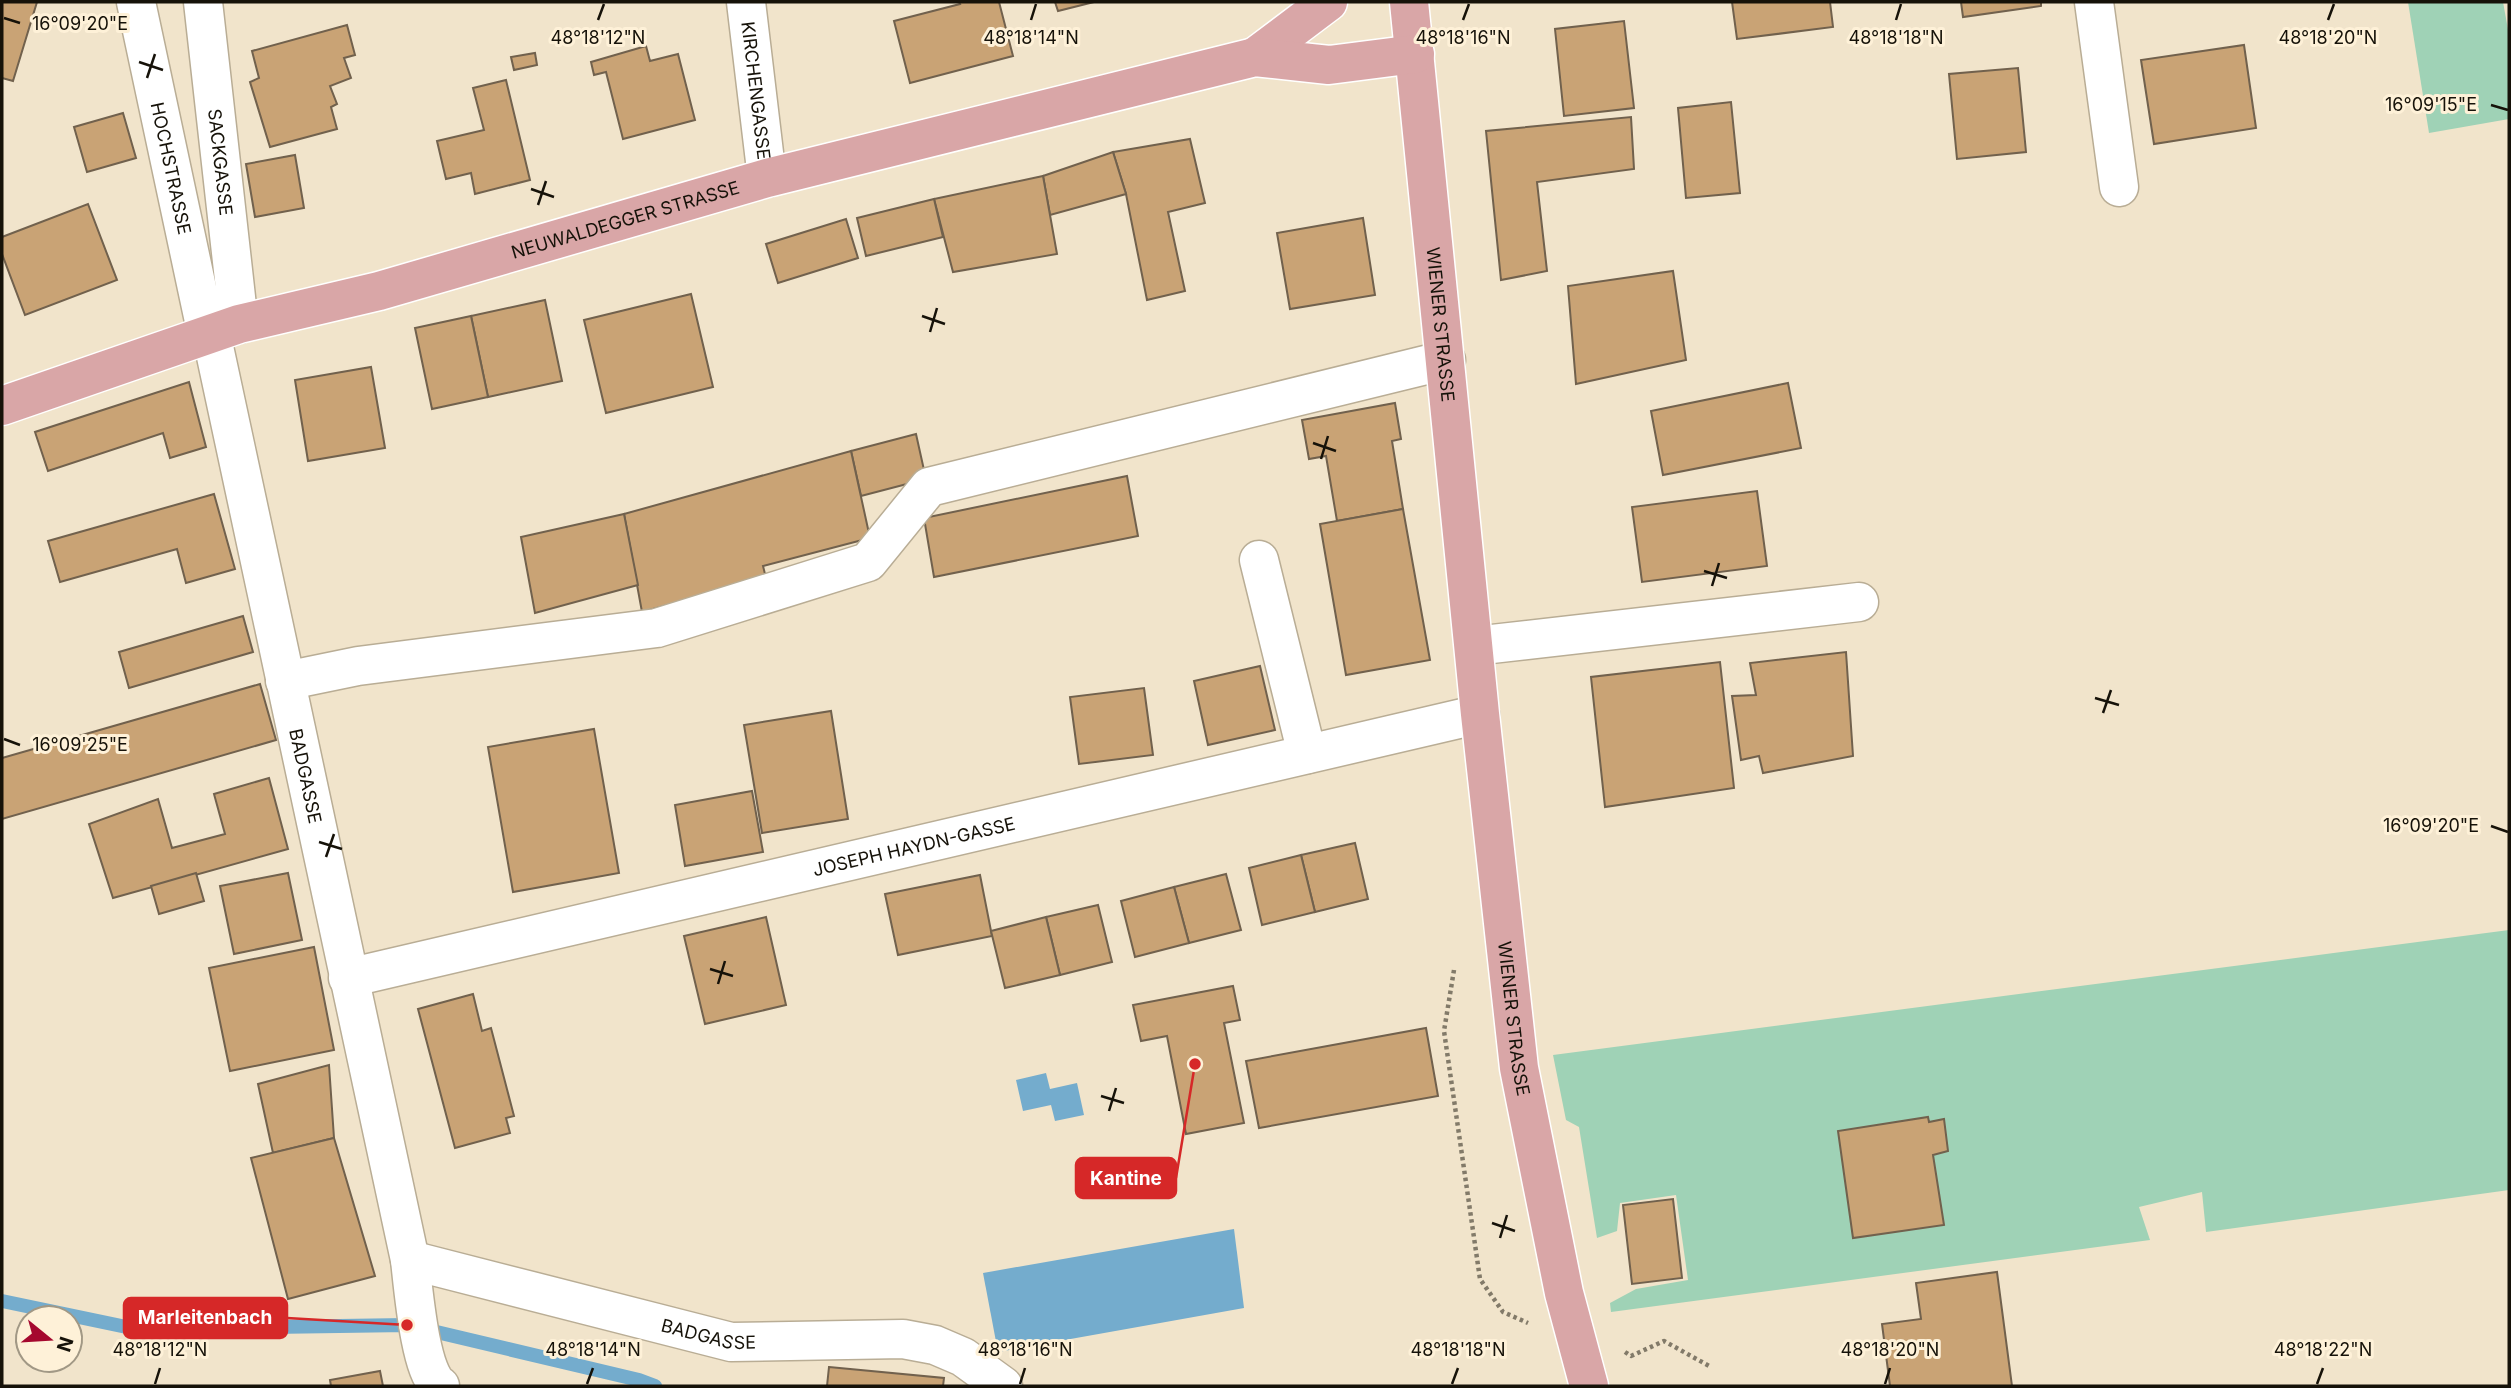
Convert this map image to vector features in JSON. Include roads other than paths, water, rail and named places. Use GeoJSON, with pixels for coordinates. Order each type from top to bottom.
{"type":"FeatureCollection","features":[{"type":"Feature","properties":{"kind":"main road","name":"NEUWALDEGGER STRASSE"},"geometry":{"type":"LineString","coordinates":[[1255,57],[1328,2]]}},
{"type":"Feature","properties":{"kind":"main road","name":"WIENER STRASSE"},"geometry":{"type":"LineString","coordinates":[[1409,2],[1480,714],[1520,1068],[1543,1197],[1564,1293],[1589,1386]]}},
{"type":"Feature","properties":{"kind":"main road","name":"NEUWALDEGGER STRASSE"},"geometry":{"type":"LineString","coordinates":[[2,406],[219,331],[379,291],[767,178],[1255,57],[1329,65],[1415,54]]}},
{"type":"Feature","properties":{"kind":"street","name":"HOCHSTRASSE"},"geometry":{"type":"LineString","coordinates":[[136,2],[219,331]]}},
{"type":"Feature","properties":{"kind":"street","name":"SACKGASSE"},"geometry":{"type":"LineString","coordinates":[[204,2],[219,331]]}},
{"type":"Feature","properties":{"kind":"street","name":"KIRCHENGASSE"},"geometry":{"type":"LineString","coordinates":[[746,2],[767,178]]}},
{"type":"Feature","properties":{"kind":"street"},"geometry":{"type":"LineString","coordinates":[[2094,2],[2119,187]]}},
{"type":"Feature","properties":{"kind":"street","name":"BADGASSE"},"geometry":{"type":"LineString","coordinates":[[219,331],[285,681],[410,1260],[430,1379]]}},
{"type":"Feature","properties":{"kind":"street"},"geometry":{"type":"LineString","coordinates":[[285,681],[358,666],[657,628],[868,562],[929,487],[1446,360]]}},
{"type":"Feature","properties":{"kind":"street"},"geometry":{"type":"LineString","coordinates":[[1259,560],[1307,754]]}},
{"type":"Feature","properties":{"kind":"street"},"geometry":{"type":"LineString","coordinates":[[1474,646],[1859,602]]}},
{"type":"Feature","properties":{"kind":"street","name":"JOSEPH HAYDN-GASSE"},"geometry":{"type":"LineString","coordinates":[[348,978],[1480,714]]}},
{"type":"Feature","properties":{"kind":"street","name":"BADGASSE"},"geometry":{"type":"LineString","coordinates":[[410,1260],[731,1342],[904,1339],[935,1345],[963,1357],[1003,1386]]}},
{"type":"Feature","properties":{"kind":"water"},"geometry":{"type":"Polygon","coordinates":[[[1046,1073],[1050,1089],[1077,1083],[1084,1115],[1055,1121],[1051,1105],[1023,1111],[1016,1080],[1046,1073]]]}},
{"type":"Feature","properties":{"kind":"water"},"geometry":{"type":"Polygon","coordinates":[[[1234,1229],[1244,1308],[998,1352],[983,1273],[1234,1229]]]}},
{"type":"Feature","properties":{"kind":"waterway"},"geometry":{"type":"LineString","coordinates":[[2,1301],[136,1329],[407,1325],[655,1386]]}},
{"type":"Feature","properties":{"kind":"place","name":"Kantine"},"geometry":{"type":"Point","coordinates":[1195,1064]}},
{"type":"Feature","properties":{"kind":"place","name":"Marleitenbach"},"geometry":{"type":"Point","coordinates":[407,1325]}}]}
